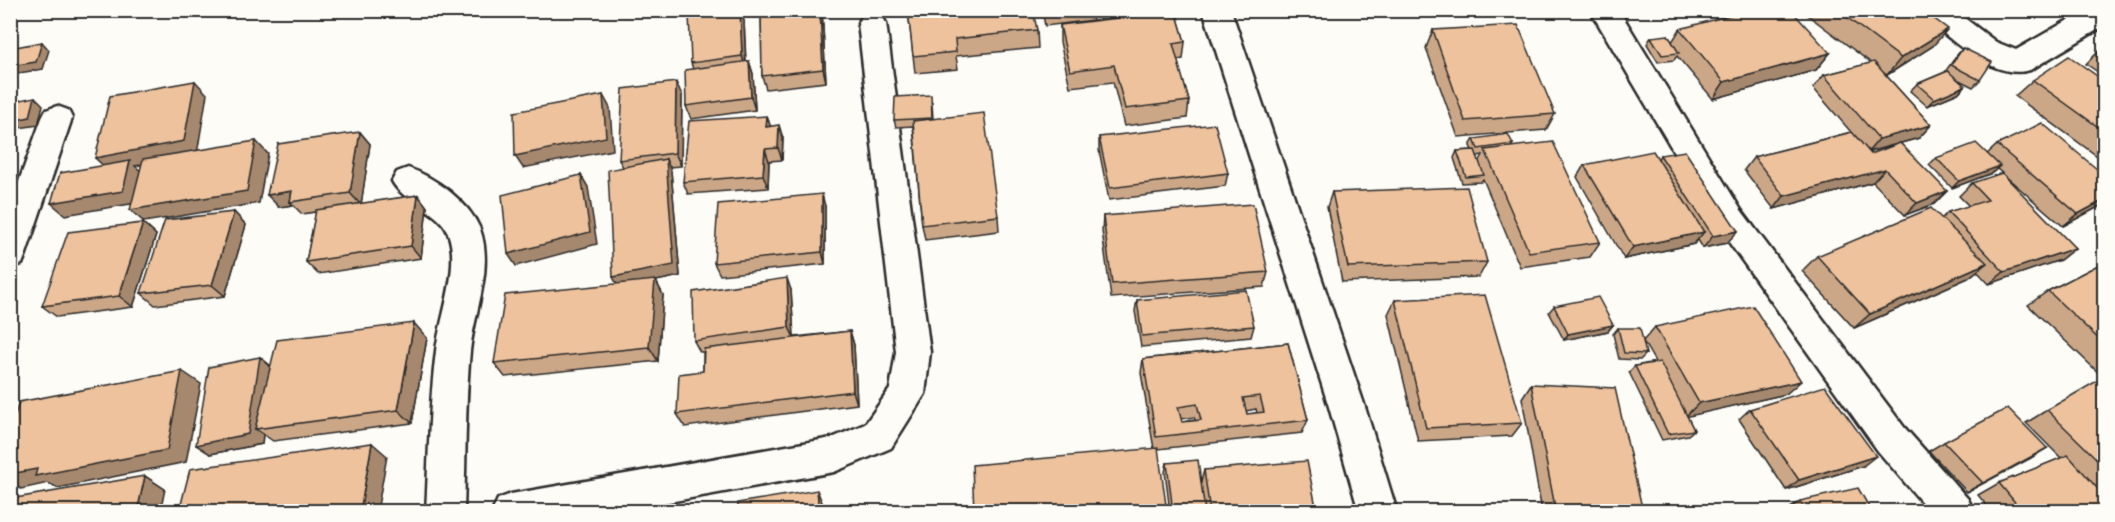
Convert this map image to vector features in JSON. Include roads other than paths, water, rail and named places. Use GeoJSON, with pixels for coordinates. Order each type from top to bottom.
{"type":"FeatureCollection","features":[{"type":"Feature","properties":{"kind":"street"},"geometry":{"type":"LineString","coordinates":[[1217,10],[1347,407],[1378,512]]}},
{"type":"Feature","properties":{"kind":"street"},"geometry":{"type":"LineString","coordinates":[[1604,10],[1730,219],[1891,439],[1955,512]]}},
{"type":"Feature","properties":{"kind":"street"},"geometry":{"type":"LineString","coordinates":[[1934,10],[1992,52],[2009,61],[2020,62],[2104,13]]}},
{"type":"Feature","properties":{"kind":"street"},"geometry":{"type":"LineString","coordinates":[[512,512],[834,455],[878,436],[907,394],[913,352],[872,23]]}},
{"type":"Feature","properties":{"kind":"street"},"geometry":{"type":"LineString","coordinates":[[10,254],[57,118]]}},
{"type":"Feature","properties":{"kind":"street"},"geometry":{"type":"LineString","coordinates":[[408,182],[456,217],[463,227],[467,240],[467,266],[453,347],[445,512]]}}]}
